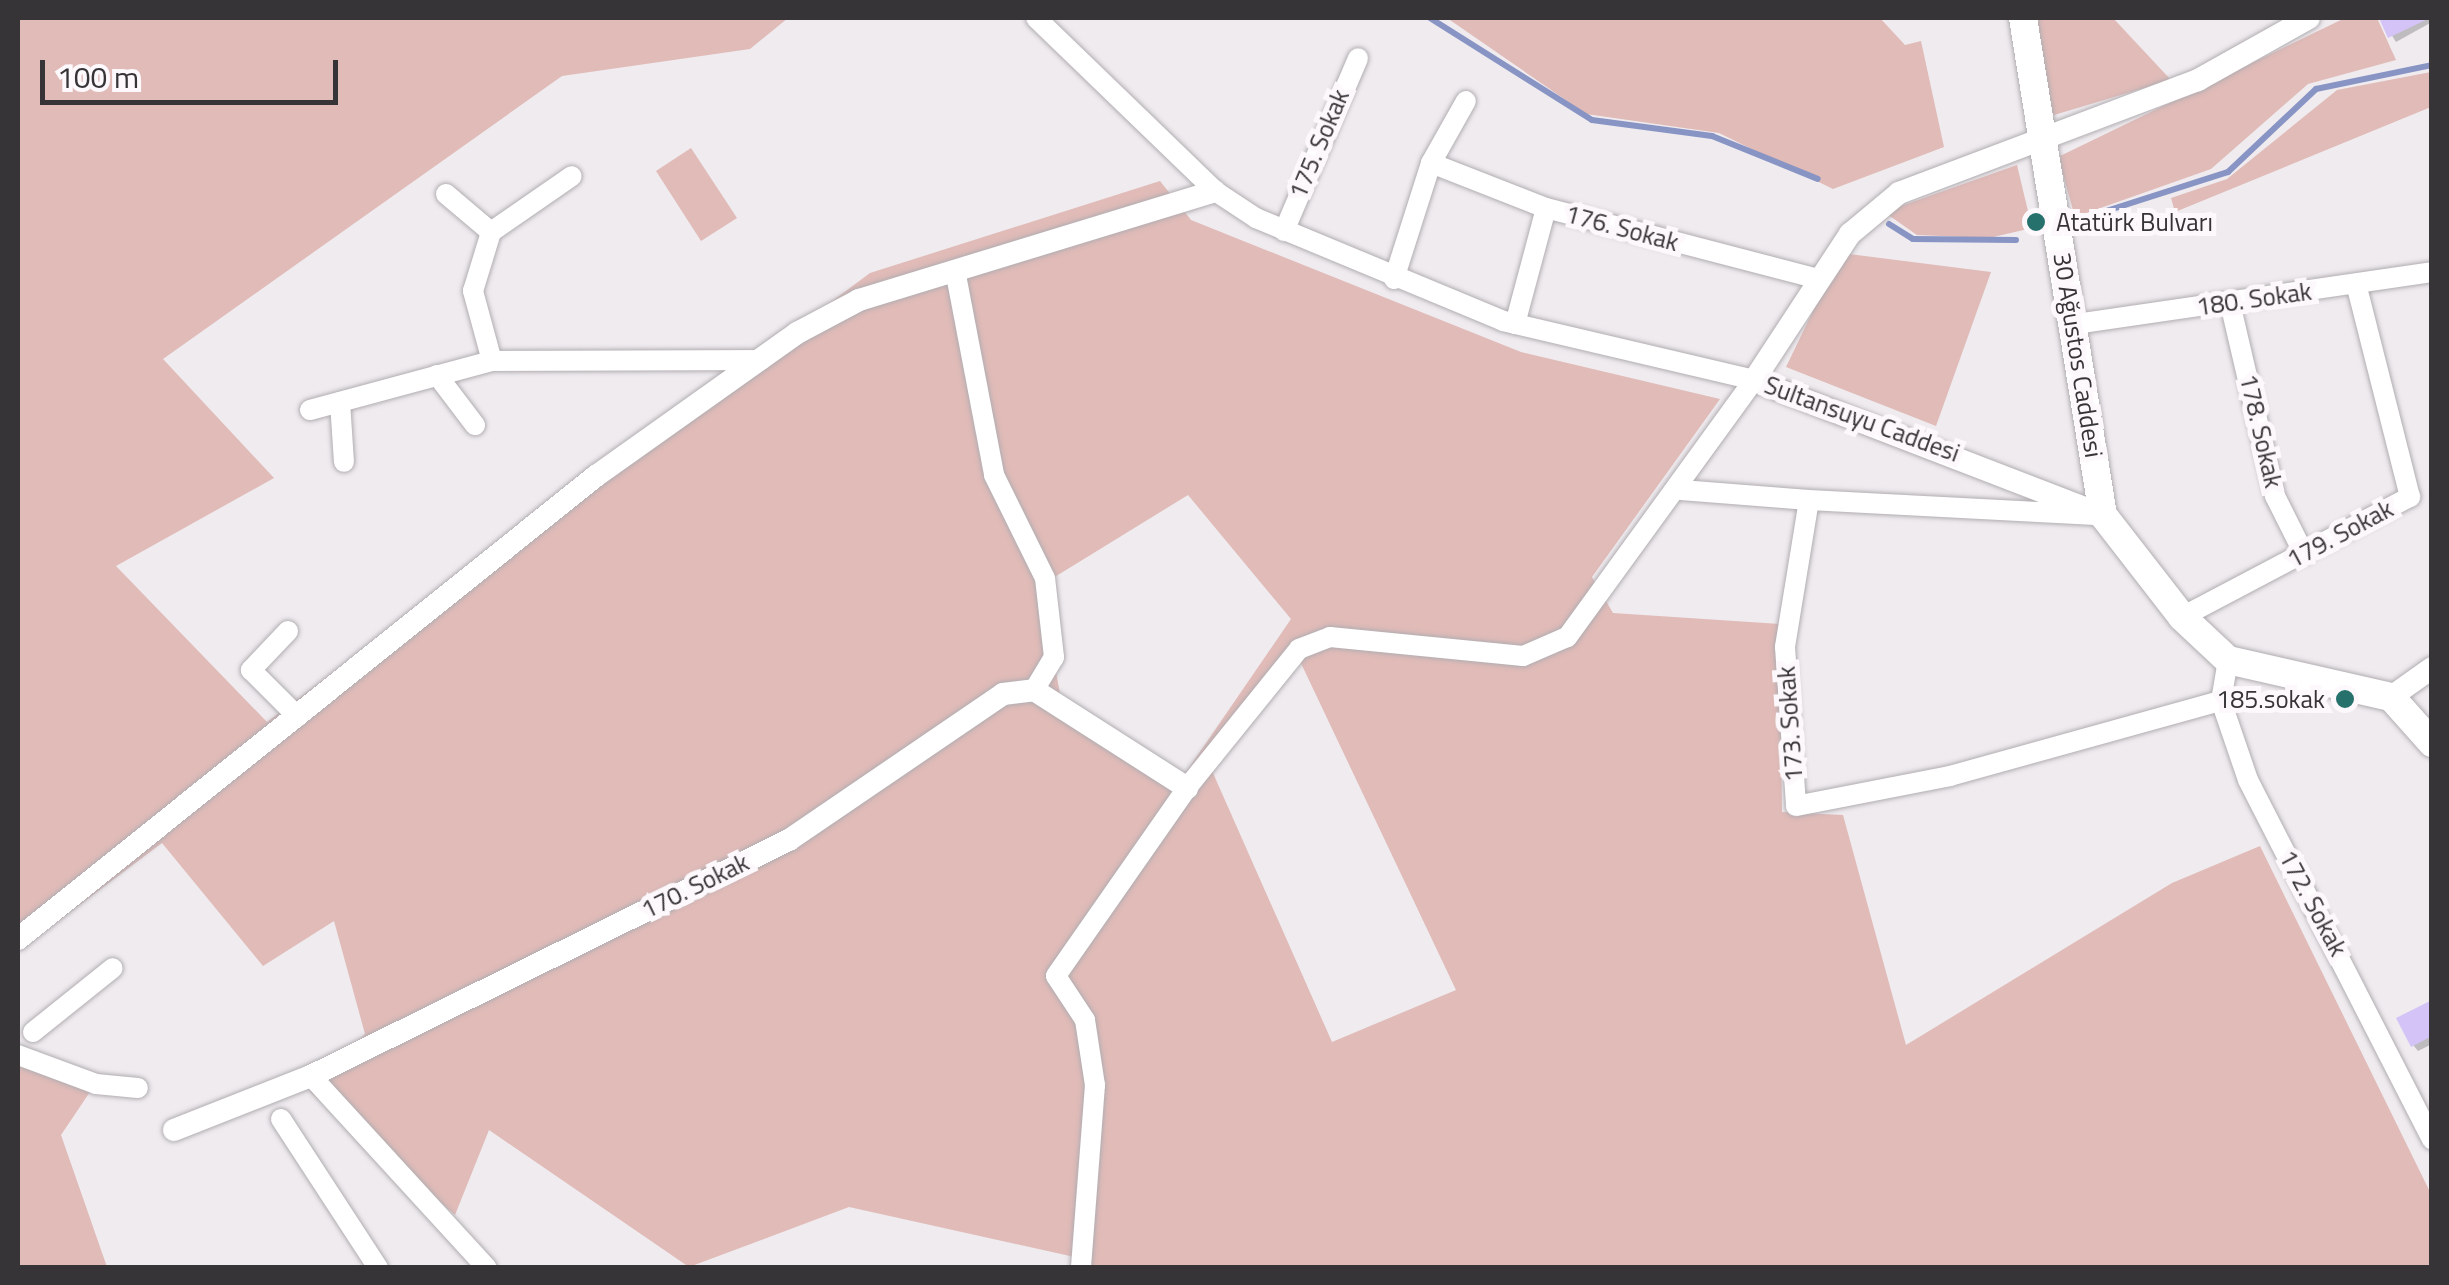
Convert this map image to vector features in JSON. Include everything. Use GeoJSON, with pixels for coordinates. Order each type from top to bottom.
{"type":"FeatureCollection","features":[{"type":"Feature","properties":{"kind":"main road","name":"30 Ağustos Caddesi"},"geometry":{"type":"LineString","coordinates":[[2023,18],[2037,139],[2076,324],[2103,515]]}},
{"type":"Feature","properties":{"kind":"main road"},"geometry":{"type":"LineString","coordinates":[[2103,515],[2182,618],[2228,660],[2392,697],[2432,743]]}},
{"type":"Feature","properties":{"kind":"street"},"geometry":{"type":"LineString","coordinates":[[1036,18],[1215,191],[1284,231],[1394,279],[1516,324],[1754,380],[1681,490],[1552,647],[1523,656],[1330,637],[1299,649],[1187,788],[1056,976],[1085,1020],[1094,1085],[1080,1268]]}},
{"type":"Feature","properties":{"kind":"street","name":"Sultansuyu Caddesi"},"geometry":{"type":"LineString","coordinates":[[2103,515],[1754,380],[1850,234],[1899,193],[2198,80],[2309,18]]}},
{"type":"Feature","properties":{"kind":"street","name":"175. Sokak"},"geometry":{"type":"LineString","coordinates":[[1284,231],[1358,58]]}},
{"type":"Feature","properties":{"kind":"street"},"geometry":{"type":"LineString","coordinates":[[1394,279],[1431,163],[1466,101]]}},
{"type":"Feature","properties":{"kind":"street","name":"176. Sokak"},"geometry":{"type":"LineString","coordinates":[[1431,163],[1546,208],[1818,279]]}},
{"type":"Feature","properties":{"kind":"street"},"geometry":{"type":"LineString","coordinates":[[492,361],[473,292],[491,232],[572,176]]}},
{"type":"Feature","properties":{"kind":"street"},"geometry":{"type":"LineString","coordinates":[[18,939],[596,476],[760,360],[859,300],[956,274],[1215,191]]}},
{"type":"Feature","properties":{"kind":"street"},"geometry":{"type":"LineString","coordinates":[[446,194],[491,232]]}},
{"type":"Feature","properties":{"kind":"street"},"geometry":{"type":"LineString","coordinates":[[1516,324],[1546,208]]}},
{"type":"Feature","properties":{"kind":"street","name":"180. Sokak"},"geometry":{"type":"LineString","coordinates":[[2076,324],[2432,272]]}},
{"type":"Feature","properties":{"kind":"street"},"geometry":{"type":"LineString","coordinates":[[956,274],[994,475],[1045,578],[1054,657],[1034,690],[1187,788]]}},
{"type":"Feature","properties":{"kind":"street","name":"179. Sokak"},"geometry":{"type":"LineString","coordinates":[[2182,618],[2410,498],[2356,284]]}},
{"type":"Feature","properties":{"kind":"street","name":"178. Sokak"},"geometry":{"type":"LineString","coordinates":[[2230,303],[2275,496],[2304,554]]}},
{"type":"Feature","properties":{"kind":"street"},"geometry":{"type":"LineString","coordinates":[[310,410],[492,361],[760,360]]}},
{"type":"Feature","properties":{"kind":"street"},"geometry":{"type":"LineString","coordinates":[[437,376],[475,425]]}},
{"type":"Feature","properties":{"kind":"street"},"geometry":{"type":"LineString","coordinates":[[340,402],[344,462]]}},
{"type":"Feature","properties":{"kind":"street"},"geometry":{"type":"LineString","coordinates":[[1681,490],[2103,515]]}},
{"type":"Feature","properties":{"kind":"street","name":"173. Sokak"},"geometry":{"type":"LineString","coordinates":[[1809,500],[1785,647],[1796,806],[1950,776],[2220,701]]}},
{"type":"Feature","properties":{"kind":"street"},"geometry":{"type":"LineString","coordinates":[[288,631],[251,670],[298,716]]}},
{"type":"Feature","properties":{"kind":"street"},"geometry":{"type":"LineString","coordinates":[[2220,701],[2228,660]]}},
{"type":"Feature","properties":{"kind":"street"},"geometry":{"type":"LineString","coordinates":[[2392,697],[2432,668]]}},
{"type":"Feature","properties":{"kind":"street","name":"170. Sokak"},"geometry":{"type":"LineString","coordinates":[[174,1130],[312,1076],[788,840],[1002,694],[1034,690]]}},
{"type":"Feature","properties":{"kind":"street","name":"172. Sokak"},"geometry":{"type":"LineString","coordinates":[[2220,701],[2248,780],[2432,1140]]}},
{"type":"Feature","properties":{"kind":"street"},"geometry":{"type":"LineString","coordinates":[[33,1032],[113,968]]}},
{"type":"Feature","properties":{"kind":"street"},"geometry":{"type":"LineString","coordinates":[[18,1055],[96,1084],[138,1088]]}},
{"type":"Feature","properties":{"kind":"street"},"geometry":{"type":"LineString","coordinates":[[312,1076],[487,1268]]}},
{"type":"Feature","properties":{"kind":"street"},"geometry":{"type":"LineString","coordinates":[[281,1119],[378,1268]]}},
{"type":"Feature","properties":{"kind":"shaded area"},"geometry":{"type":"Polygon","coordinates":[[[18,18],[788,18],[750,49],[562,76],[163,359],[274,478],[116,566],[267,722],[870,273],[1160,181],[1191,220],[1521,352],[1720,399],[1592,577],[1613,613],[1780,624],[1782,812],[1843,815],[1906,1045],[2172,883],[2260,846],[2431,1194],[2431,1267],[1079,1268],[1079,1258],[849,1207],[689,1267],[489,1130],[455,1215],[310,1092],[365,1034],[334,921],[263,966],[162,843],[18,951],[18,18]],[[1188,495],[1040,586],[1061,699],[1182,778],[1291,619],[1188,495]],[[1298,657],[1209,764],[1332,1042],[1456,990],[1298,657]]]}},
{"type":"Feature","properties":{"kind":"shaded area"},"geometry":{"type":"Polygon","coordinates":[[[1447,18],[1880,18],[1905,45],[1921,41],[1944,147],[1833,189],[1719,133],[1586,114],[1447,18]]]}},
{"type":"Feature","properties":{"kind":"shaded area"},"geometry":{"type":"Polygon","coordinates":[[[2032,18],[2113,18],[2171,80],[2044,118],[2032,18]]]}},
{"type":"Feature","properties":{"kind":"shaded area"},"geometry":{"type":"Polygon","coordinates":[[[2345,18],[2377,18],[2396,60],[2308,84],[2211,169],[2075,217],[2058,157],[2345,18]]]}},
{"type":"Feature","properties":{"kind":"shaded area"},"geometry":{"type":"Polygon","coordinates":[[[2431,72],[2431,107],[2175,212],[2171,198],[2227,179],[2337,90],[2431,72]]]}},
{"type":"Feature","properties":{"kind":"shaded area"},"geometry":{"type":"Polygon","coordinates":[[[691,148],[737,218],[701,241],[656,171],[691,148]]]}},
{"type":"Feature","properties":{"kind":"shaded area"},"geometry":{"type":"Polygon","coordinates":[[[2017,165],[2032,228],[1989,238],[1917,235],[1884,212],[2017,165]]]}},
{"type":"Feature","properties":{"kind":"shaded area"},"geometry":{"type":"Polygon","coordinates":[[[1841,253],[1991,272],[1936,426],[1786,367],[1841,253]]]}},
{"type":"Feature","properties":{"kind":"shaded area"},"geometry":{"type":"Polygon","coordinates":[[[18,1047],[100,1077],[61,1135],[107,1267],[18,1267],[18,1047]]]}},
{"type":"Feature","properties":{"kind":"building"},"geometry":{"type":"Polygon","coordinates":[[[2379,18],[2430,18],[2388,38],[2379,18]]]}},
{"type":"Feature","properties":{"kind":"building"},"geometry":{"type":"Polygon","coordinates":[[[2432,1000],[2432,1036],[2411,1047],[2396,1018],[2432,1000]]]}},
{"type":"Feature","properties":{"kind":"waterway"},"geometry":{"type":"LineString","coordinates":[[1430,18],[1592,120],[1712,136],[1818,179]]}},
{"type":"Feature","properties":{"kind":"waterway"},"geometry":{"type":"LineString","coordinates":[[2075,221],[2228,172],[2316,89],[2432,65]]}},
{"type":"Feature","properties":{"kind":"waterway"},"geometry":{"type":"LineString","coordinates":[[1889,224],[1913,239],[2016,240]]}},
{"type":"Feature","properties":{"kind":"place","name":"Atatürk Bulvarı"},"geometry":{"type":"Point","coordinates":[2036,222]}},
{"type":"Feature","properties":{"kind":"place","name":"185.sokak"},"geometry":{"type":"Point","coordinates":[2345,699]}}]}
